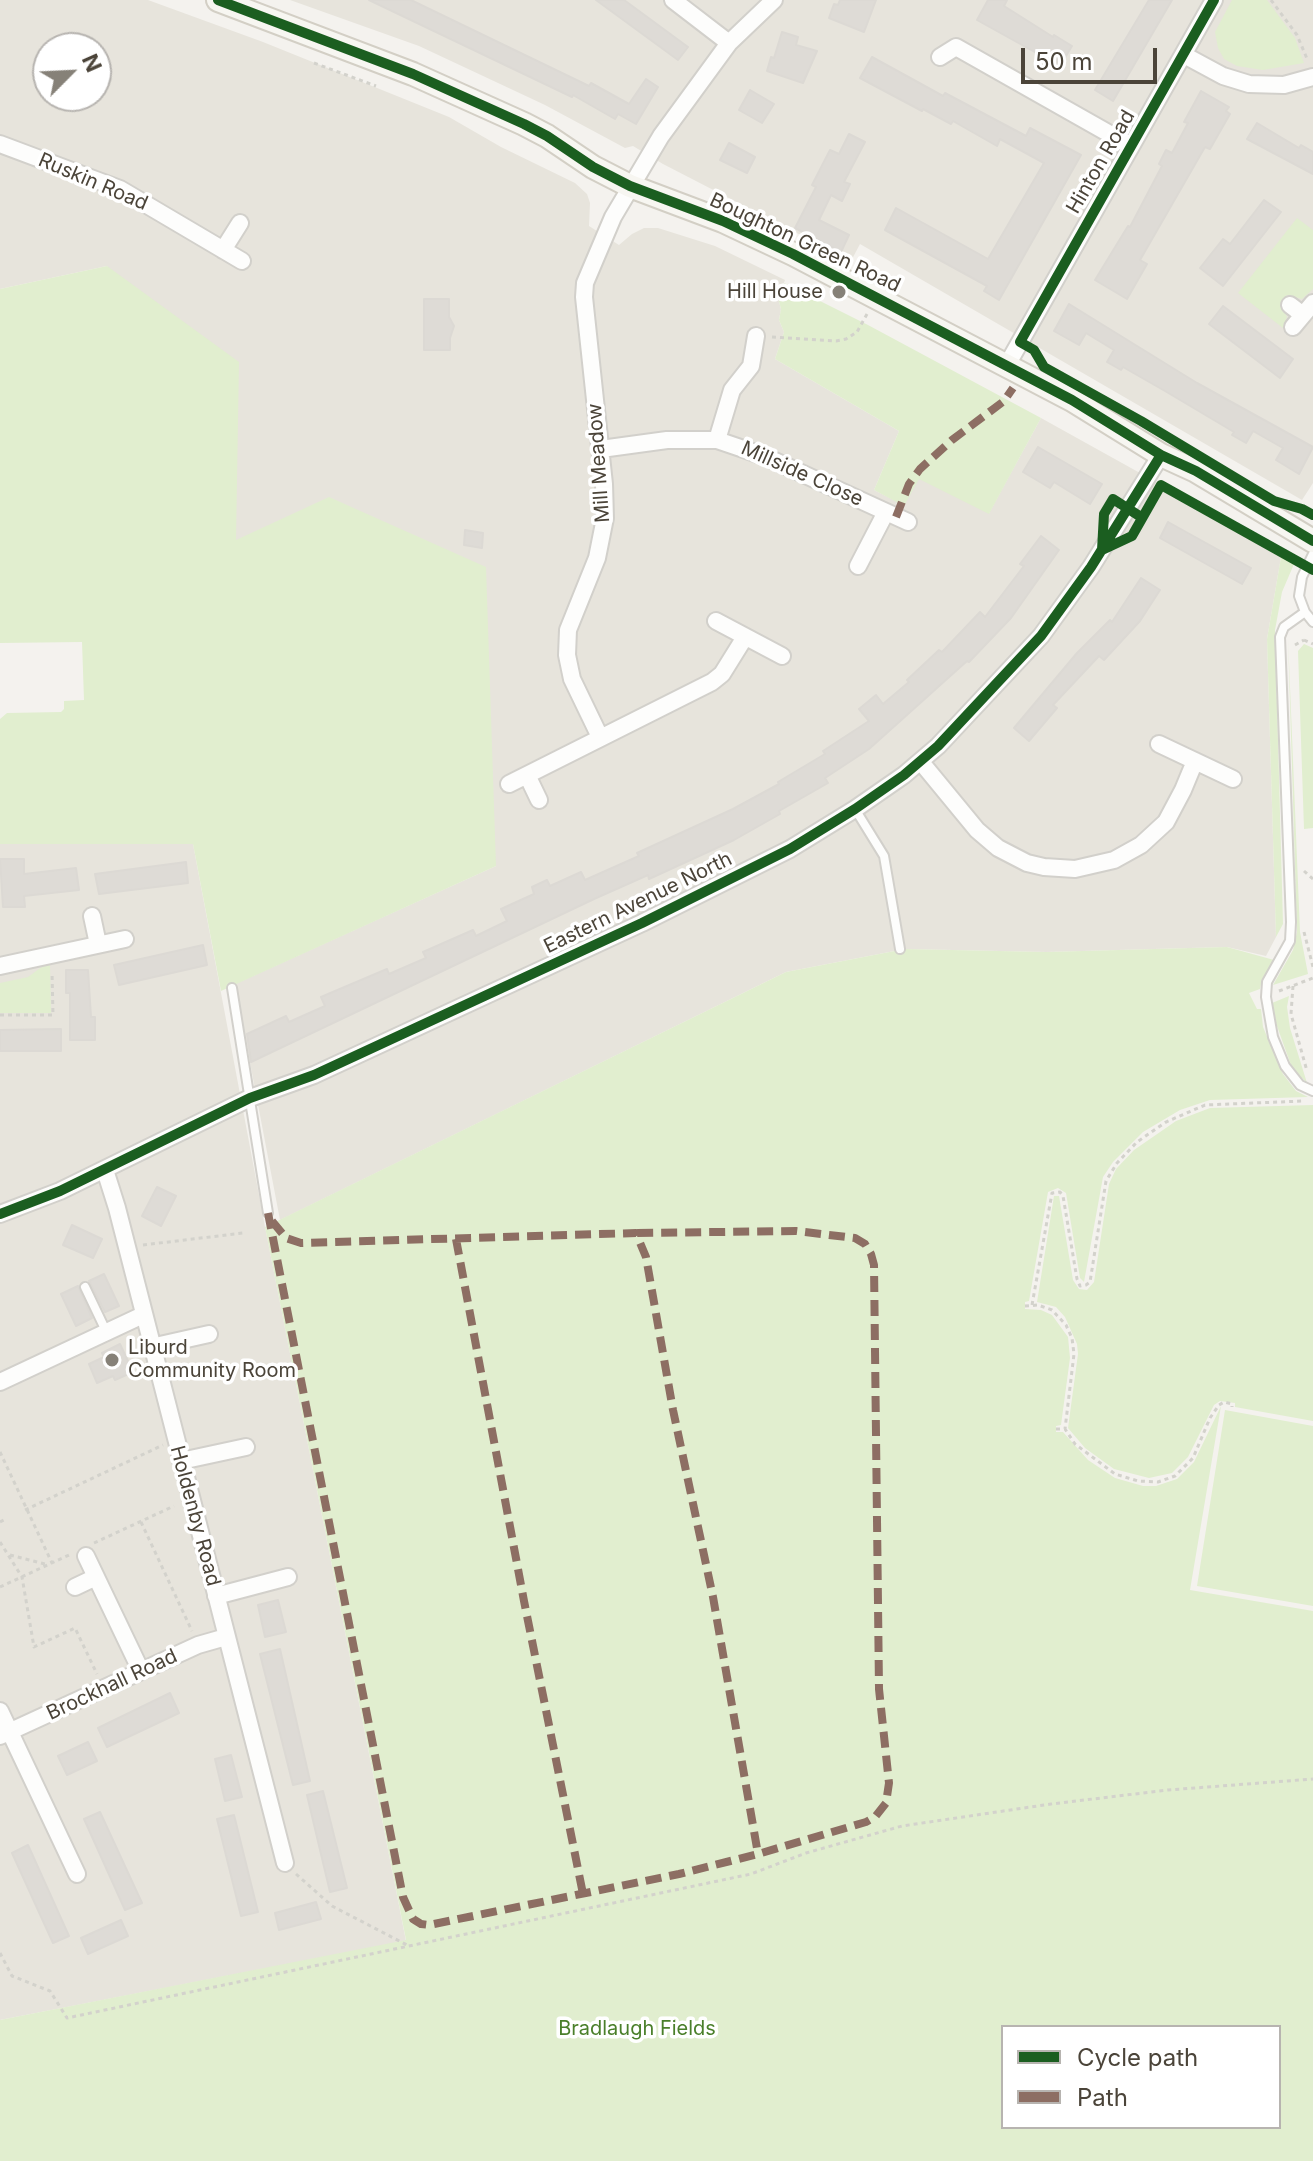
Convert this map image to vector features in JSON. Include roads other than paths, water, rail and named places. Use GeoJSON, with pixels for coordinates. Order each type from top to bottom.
{"type":"FeatureCollection","features":[{"type":"Feature","properties":{"kind":"street","name":"Boughton Green Road"},"geometry":{"type":"LineString","coordinates":[[218,0],[355,50],[468,98],[547,136],[593,167],[630,186],[723,221],[793,254],[1007,365],[1313,541]]}},
{"type":"Feature","properties":{"kind":"street"},"geometry":{"type":"LineString","coordinates":[[673,0],[729,43]]}},
{"type":"Feature","properties":{"kind":"street","name":"Mill Meadow"},"geometry":{"type":"LineString","coordinates":[[600,737],[572,679],[567,655],[568,630],[604,534],[605,498],[585,283],[613,217],[661,136],[729,43],[774,0]]}},
{"type":"Feature","properties":{"kind":"street","name":"Hinton Road"},"geometry":{"type":"LineString","coordinates":[[1007,365],[1214,0]]}},
{"type":"Feature","properties":{"kind":"street"},"geometry":{"type":"LineString","coordinates":[[940,57],[956,47],[1131,146]]}},
{"type":"Feature","properties":{"kind":"street"},"geometry":{"type":"LineString","coordinates":[[1184,55],[1223,76],[1249,84],[1284,85],[1312,77]]}},
{"type":"Feature","properties":{"kind":"street","name":"Ruskin Road"},"geometry":{"type":"LineString","coordinates":[[0,144],[120,189],[242,261]]}},
{"type":"Feature","properties":{"kind":"street"},"geometry":{"type":"LineString","coordinates":[[223,250],[240,223]]}},
{"type":"Feature","properties":{"kind":"street","name":"Millside Close"},"geometry":{"type":"LineString","coordinates":[[717,440],[732,390],[751,366],[756,336]]}},
{"type":"Feature","properties":{"kind":"street","name":"Millside Close"},"geometry":{"type":"LineString","coordinates":[[601,449],[667,440],[717,440],[764,456],[908,522]]}},
{"type":"Feature","properties":{"kind":"street","name":"Eastern Avenue North"},"geometry":{"type":"LineString","coordinates":[[0,1214],[60,1191],[250,1098],[314,1075],[653,918],[790,849],[855,809],[921,762],[965,720],[1041,636],[1091,567],[1161,455]]}},
{"type":"Feature","properties":{"kind":"street","name":"Millside Close"},"geometry":{"type":"LineString","coordinates":[[858,566],[886,512]]}},
{"type":"Feature","properties":{"kind":"street"},"geometry":{"type":"LineString","coordinates":[[716,621],[782,656]]}},
{"type":"Feature","properties":{"kind":"street"},"geometry":{"type":"LineString","coordinates":[[509,784],[712,682],[722,674],[745,637]]}},
{"type":"Feature","properties":{"kind":"street"},"geometry":{"type":"LineString","coordinates":[[1159,744],[1233,779]]}},
{"type":"Feature","properties":{"kind":"street"},"geometry":{"type":"LineString","coordinates":[[921,762],[977,830],[998,848],[1027,863],[1075,869],[1114,860],[1141,845],[1166,822],[1195,761]]}},
{"type":"Feature","properties":{"kind":"street"},"geometry":{"type":"LineString","coordinates":[[527,775],[539,800]]}},
{"type":"Feature","properties":{"kind":"street"},"geometry":{"type":"LineString","coordinates":[[92,916],[98,944]]}},
{"type":"Feature","properties":{"kind":"street"},"geometry":{"type":"LineString","coordinates":[[0,966],[125,939]]}},
{"type":"Feature","properties":{"kind":"street","name":"Holdenby Road"},"geometry":{"type":"LineString","coordinates":[[105,1170],[285,1863]]}},
{"type":"Feature","properties":{"kind":"street"},"geometry":{"type":"LineString","coordinates":[[0,1382],[143,1315]]}},
{"type":"Feature","properties":{"kind":"street"},"geometry":{"type":"LineString","coordinates":[[151,1347],[209,1334]]}},
{"type":"Feature","properties":{"kind":"street"},"geometry":{"type":"LineString","coordinates":[[181,1461],[246,1447]]}},
{"type":"Feature","properties":{"kind":"street"},"geometry":{"type":"LineString","coordinates":[[86,1556],[141,1671]]}},
{"type":"Feature","properties":{"kind":"street"},"geometry":{"type":"LineString","coordinates":[[75,1587],[96,1577]]}},
{"type":"Feature","properties":{"kind":"street"},"geometry":{"type":"LineString","coordinates":[[216,1596],[288,1577]]}},
{"type":"Feature","properties":{"kind":"street","name":"Brockhall Road"},"geometry":{"type":"LineString","coordinates":[[5,1734],[198,1645],[226,1637]]}},
{"type":"Feature","properties":{"kind":"street"},"geometry":{"type":"LineString","coordinates":[[0,1711],[5,1734],[77,1874]]}},
{"type":"Feature","properties":{"kind":"lane"},"geometry":{"type":"LineString","coordinates":[[1313,554],[1299,586],[1305,612],[1313,622]]}},
{"type":"Feature","properties":{"kind":"lane"},"geometry":{"type":"LineString","coordinates":[[1305,612],[1284,627],[1280,637],[1291,922],[1290,941],[1267,982],[1266,997],[1273,1037],[1285,1066],[1300,1085],[1313,1091]]}},
{"type":"Feature","properties":{"kind":"lane"},"geometry":{"type":"LineString","coordinates":[[855,809],[884,856],[900,949]]}},
{"type":"Feature","properties":{"kind":"lane"},"geometry":{"type":"LineString","coordinates":[[232,988],[268,1213]]}},
{"type":"Feature","properties":{"kind":"lane"},"geometry":{"type":"LineString","coordinates":[[85,1287],[106,1332]]}},
{"type":"Feature","properties":{"kind":"place","name":"Hill House"},"geometry":{"type":"Point","coordinates":[839,292]}},
{"type":"Feature","properties":{"kind":"place","name":"Liburd Community Room"},"geometry":{"type":"Point","coordinates":[112,1360]}},
{"type":"Feature","properties":{"kind":"park label","name":"Bradlaugh Fields"},"geometry":{"type":"Point","coordinates":[637,2029]}}]}
